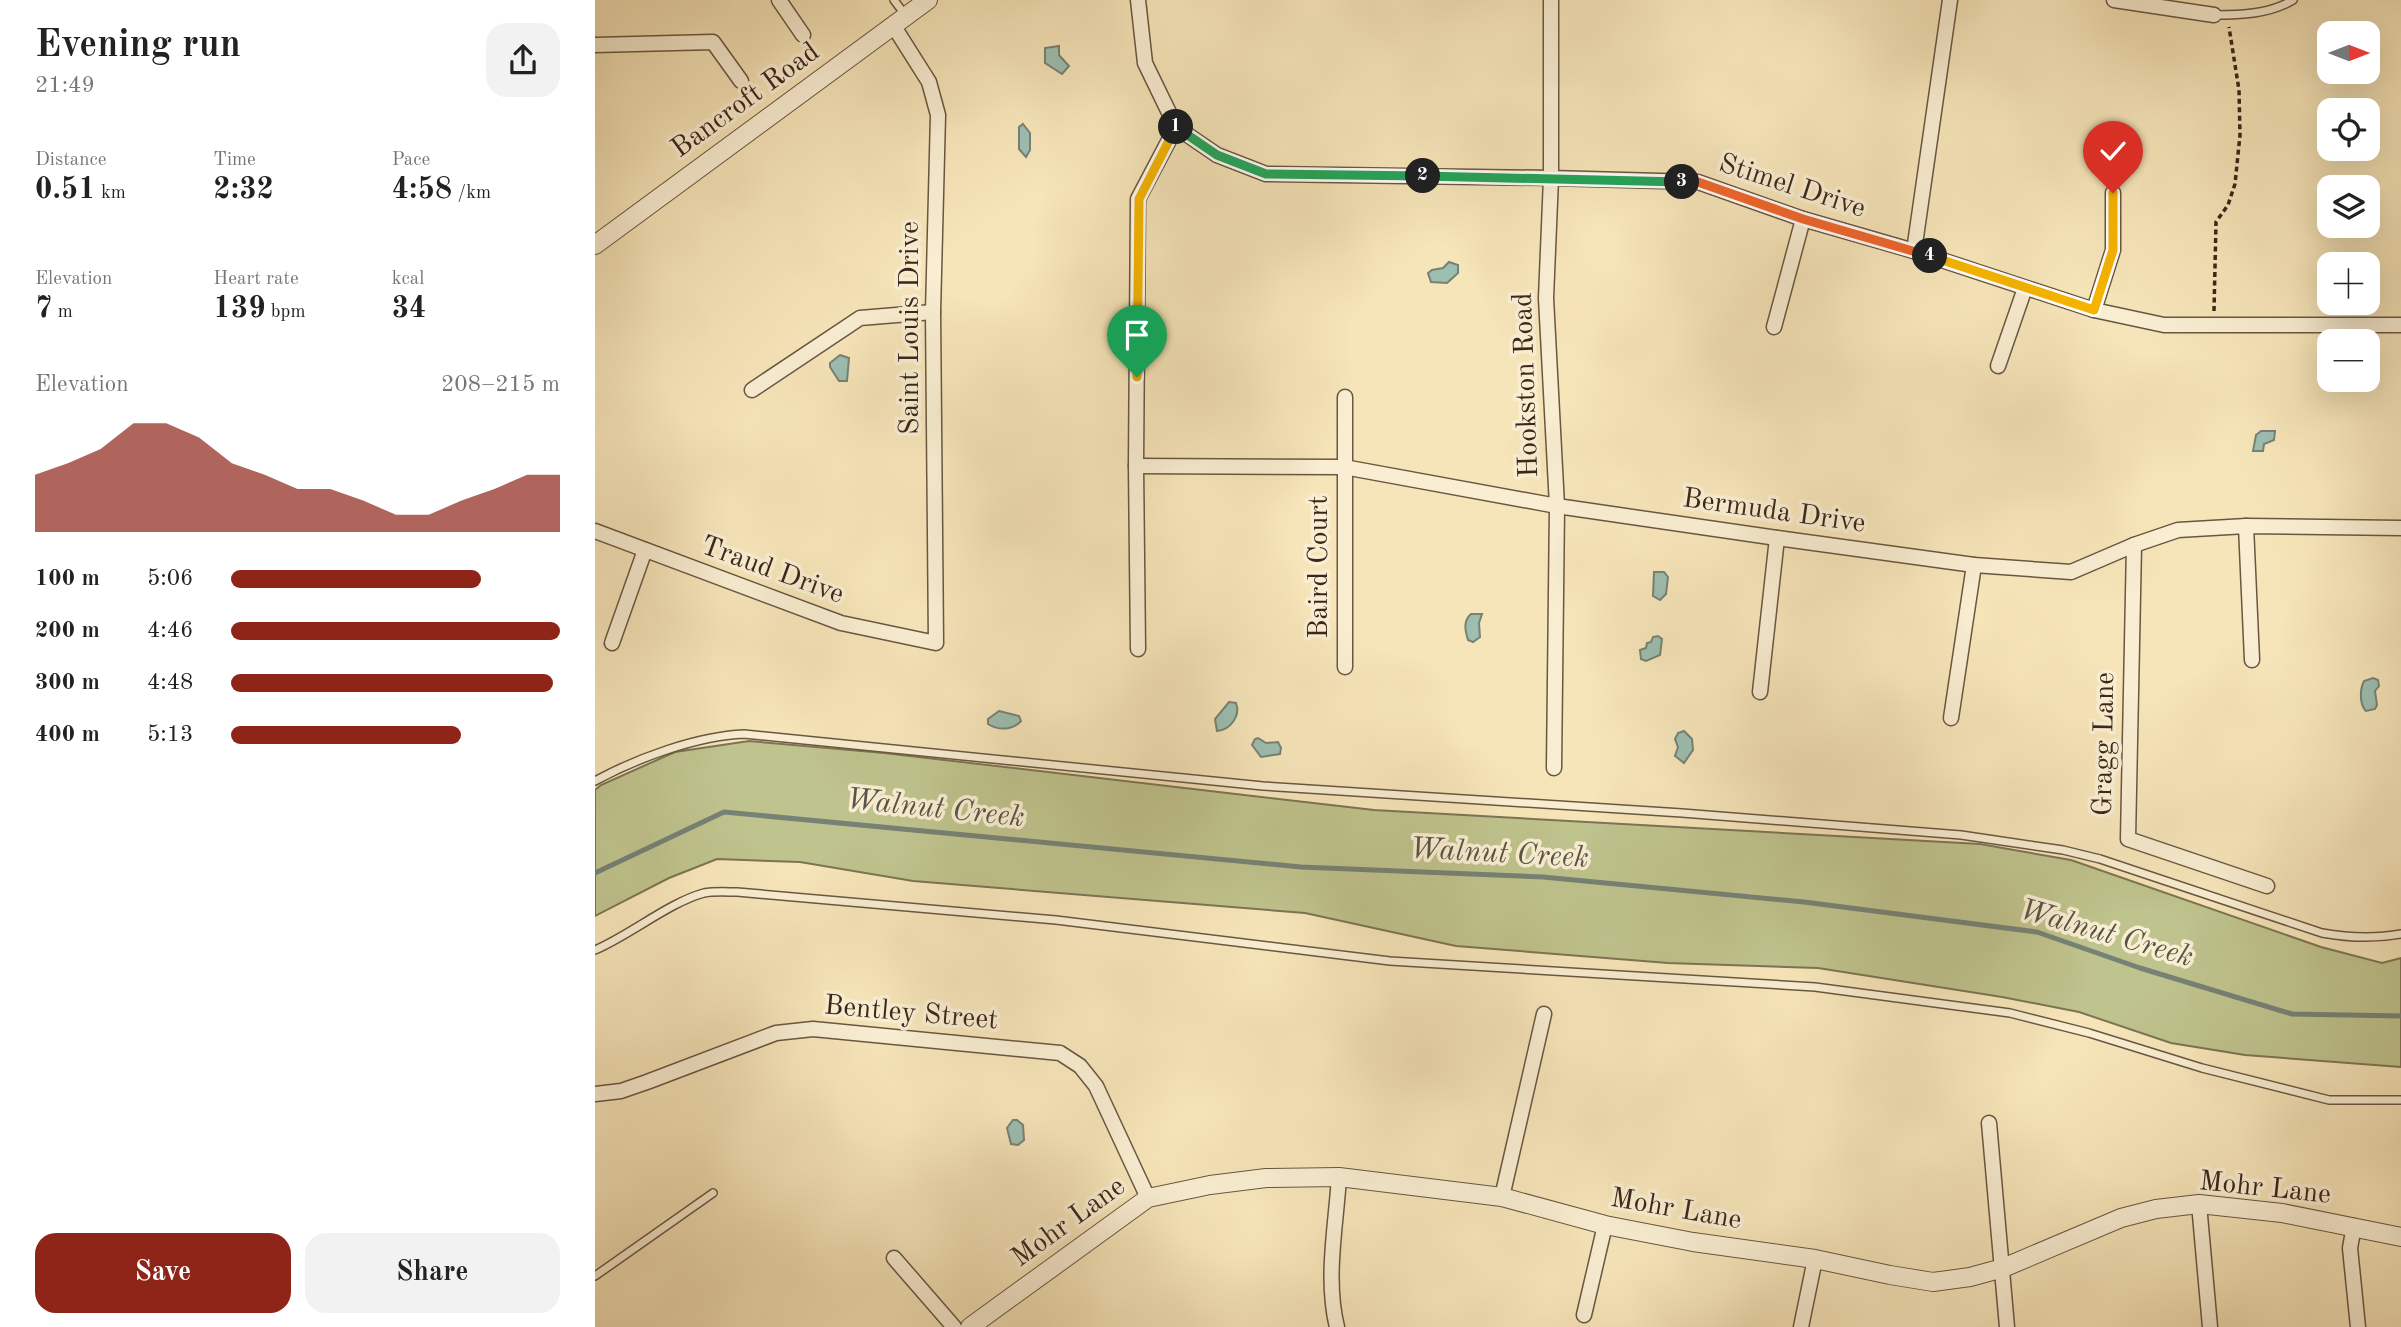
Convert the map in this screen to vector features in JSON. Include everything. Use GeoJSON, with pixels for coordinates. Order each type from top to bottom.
{"type":"FeatureCollection","features":[{"type":"Feature","properties":{"kind":"street"},"geometry":{"type":"LineString","coordinates":[[779,0],[803,35]]}},
{"type":"Feature","properties":{"kind":"street","name":"Bancroft Road"},"geometry":{"type":"LineString","coordinates":[[595,245],[928,0]]}},
{"type":"Feature","properties":{"kind":"street","name":"Stimel Drive"},"geometry":{"type":"LineString","coordinates":[[1138,0],[1145,63],[1176,127],[1217,155],[1266,174],[1698,182],[1803,219],[1914,251],[2094,310],[2164,325],[2401,326]]}},
{"type":"Feature","properties":{"kind":"street","name":"Hookston Road"},"geometry":{"type":"LineString","coordinates":[[1551,0],[1551,178],[1546,298],[1557,506],[1554,768]]}},
{"type":"Feature","properties":{"kind":"street"},"geometry":{"type":"LineString","coordinates":[[1914,251],[1950,0]]}},
{"type":"Feature","properties":{"kind":"street"},"geometry":{"type":"LineString","coordinates":[[2114,0],[2221,15]]}},
{"type":"Feature","properties":{"kind":"street","name":"Saint Louis Drive"},"geometry":{"type":"LineString","coordinates":[[899,20],[929,82],[938,115],[933,312],[936,643]]}},
{"type":"Feature","properties":{"kind":"street"},"geometry":{"type":"LineString","coordinates":[[595,45],[713,42],[741,81]]}},
{"type":"Feature","properties":{"kind":"street"},"geometry":{"type":"LineString","coordinates":[[1138,649],[1136,466],[1139,199],[1176,127]]}},
{"type":"Feature","properties":{"kind":"street"},"geometry":{"type":"LineString","coordinates":[[2094,310],[2113,250],[2113,193]]}},
{"type":"Feature","properties":{"kind":"street"},"geometry":{"type":"LineString","coordinates":[[1774,327],[1803,219]]}},
{"type":"Feature","properties":{"kind":"street"},"geometry":{"type":"LineString","coordinates":[[1998,366],[2025,288]]}},
{"type":"Feature","properties":{"kind":"street"},"geometry":{"type":"LineString","coordinates":[[752,390],[860,318],[933,312]]}},
{"type":"Feature","properties":{"kind":"street","name":"Baird Court"},"geometry":{"type":"LineString","coordinates":[[1345,397],[1345,667]]}},
{"type":"Feature","properties":{"kind":"street","name":"Bermuda Drive"},"geometry":{"type":"LineString","coordinates":[[1136,466],[1344,467],[1557,506],[1777,538],[1974,565],[2071,572],[2134,545],[2178,530],[2246,526],[2401,528]]}},
{"type":"Feature","properties":{"kind":"street"},"geometry":{"type":"LineString","coordinates":[[2246,526],[2252,660]]}},
{"type":"Feature","properties":{"kind":"street","name":"Traud Drive"},"geometry":{"type":"LineString","coordinates":[[595,531],[841,623],[936,643]]}},
{"type":"Feature","properties":{"kind":"street"},"geometry":{"type":"LineString","coordinates":[[1760,692],[1777,538]]}},
{"type":"Feature","properties":{"kind":"street","name":"Gragg Lane"},"geometry":{"type":"LineString","coordinates":[[2134,545],[2127,839],[2267,886]]}},
{"type":"Feature","properties":{"kind":"street"},"geometry":{"type":"LineString","coordinates":[[612,643],[645,550]]}},
{"type":"Feature","properties":{"kind":"street"},"geometry":{"type":"LineString","coordinates":[[1951,718],[1974,565]]}},
{"type":"Feature","properties":{"kind":"street"},"geometry":{"type":"LineString","coordinates":[[1502,1197],[1544,1014]]}},
{"type":"Feature","properties":{"kind":"street","name":"Bentley Street"},"geometry":{"type":"LineString","coordinates":[[595,1094],[621,1091],[776,1033],[813,1029],[1060,1053],[1080,1066],[1096,1086],[1148,1198]]}},
{"type":"Feature","properties":{"kind":"street"},"geometry":{"type":"LineString","coordinates":[[1989,1123],[2007,1327]]}},
{"type":"Feature","properties":{"kind":"street"},"geometry":{"type":"LineString","coordinates":[[1337,1327],[1333,1312],[1332,1283],[1339,1177]]}},
{"type":"Feature","properties":{"kind":"street","name":"Mohr Lane"},"geometry":{"type":"LineString","coordinates":[[970,1327],[1148,1198],[1210,1185],[1266,1178],[1339,1177],[1502,1197],[1605,1225],[1693,1242],[1815,1259],[1933,1282],[1970,1278],[2003,1268],[2122,1218],[2156,1209],[2199,1203],[2282,1213],[2401,1237]]}},
{"type":"Feature","properties":{"kind":"street"},"geometry":{"type":"LineString","coordinates":[[2199,1203],[2210,1327]]}},
{"type":"Feature","properties":{"kind":"street"},"geometry":{"type":"LineString","coordinates":[[1584,1315],[1605,1225]]}},
{"type":"Feature","properties":{"kind":"street"},"geometry":{"type":"LineString","coordinates":[[2354,1226],[2350,1248],[2358,1327]]}},
{"type":"Feature","properties":{"kind":"street"},"geometry":{"type":"LineString","coordinates":[[894,1258],[954,1327]]}},
{"type":"Feature","properties":{"kind":"street"},"geometry":{"type":"LineString","coordinates":[[1801,1327],[1815,1259]]}},
{"type":"Feature","properties":{"kind":"lane"},"geometry":{"type":"LineString","coordinates":[[894,0],[899,20]]}},
{"type":"Feature","properties":{"kind":"lane"},"geometry":{"type":"LineString","coordinates":[[2221,15],[2280,8],[2293,0]]}},
{"type":"Feature","properties":{"kind":"lane"},"geometry":{"type":"LineString","coordinates":[[595,781],[697,740],[744,734],[1276,787],[1682,813],[1961,835],[2063,850],[2100,859],[2322,933],[2348,938],[2378,938],[2401,934]]}},
{"type":"Feature","properties":{"kind":"lane"},"geometry":{"type":"LineString","coordinates":[[595,950],[618,940],[669,909],[705,893],[737,892],[1056,920],[1390,961],[1815,987],[2010,1013],[2089,1033],[2201,1068],[2329,1100],[2401,1100]]}},
{"type":"Feature","properties":{"kind":"lane"},"geometry":{"type":"LineString","coordinates":[[595,1276],[713,1193]]}},
{"type":"Feature","properties":{"kind":"path"},"geometry":{"type":"LineString","coordinates":[[2213,325],[2217,222],[2228,205],[2235,184],[2240,135],[2239,90],[2221,15]]}},
{"type":"Feature","properties":{"kind":"green space"},"geometry":{"type":"Polygon","coordinates":[[[749,741],[884,753],[1374,810],[1980,844],[2071,860],[2321,947],[2382,963],[2401,958],[2401,1067],[2245,1055],[2171,1043],[2079,1012],[1818,968],[1668,963],[1456,946],[1305,913],[913,881],[800,862],[717,859],[669,878],[595,916],[595,790],[675,752],[749,741]]]}},
{"type":"Feature","properties":{"kind":"shaded area"},"geometry":{"type":"Polygon","coordinates":[[[1059,46],[1059,55],[1069,66],[1062,74],[1045,63],[1045,48],[1059,46]]]}},
{"type":"Feature","properties":{"kind":"shaded area"},"geometry":{"type":"Polygon","coordinates":[[[1023,124],[1030,133],[1030,150],[1026,157],[1019,149],[1019,127],[1023,124]]]}},
{"type":"Feature","properties":{"kind":"shaded area"},"geometry":{"type":"Polygon","coordinates":[[[1449,262],[1458,265],[1458,273],[1447,283],[1431,282],[1428,273],[1443,268],[1449,262]]]}},
{"type":"Feature","properties":{"kind":"shaded area"},"geometry":{"type":"Polygon","coordinates":[[[840,355],[849,358],[847,381],[839,381],[830,367],[830,363],[840,355]]]}},
{"type":"Feature","properties":{"kind":"shaded area"},"geometry":{"type":"Polygon","coordinates":[[[2261,431],[2275,431],[2274,440],[2264,444],[2263,451],[2253,451],[2256,435],[2261,431]]]}},
{"type":"Feature","properties":{"kind":"shaded area"},"geometry":{"type":"Polygon","coordinates":[[[1654,572],[1664,572],[1668,577],[1666,594],[1660,600],[1653,596],[1654,572]]]}},
{"type":"Feature","properties":{"kind":"shaded area"},"geometry":{"type":"Polygon","coordinates":[[[1471,614],[1482,614],[1479,623],[1480,637],[1473,642],[1468,640],[1466,629],[1471,614]]]}},
{"type":"Feature","properties":{"kind":"shaded area"},"geometry":{"type":"Polygon","coordinates":[[[1653,637],[1662,639],[1660,655],[1646,661],[1641,659],[1640,650],[1646,648],[1653,637]]]}},
{"type":"Feature","properties":{"kind":"shaded area"},"geometry":{"type":"Polygon","coordinates":[[[2373,678],[2378,680],[2379,686],[2375,691],[2377,705],[2375,709],[2366,711],[2361,701],[2362,688],[2364,681],[2373,678]]]}},
{"type":"Feature","properties":{"kind":"shaded area"},"geometry":{"type":"Polygon","coordinates":[[[1229,702],[1236,703],[1236,717],[1226,728],[1217,731],[1215,719],[1229,702]]]}},
{"type":"Feature","properties":{"kind":"shaded area"},"geometry":{"type":"Polygon","coordinates":[[[999,711],[1019,716],[1021,721],[1006,728],[988,724],[988,719],[999,711]]]}},
{"type":"Feature","properties":{"kind":"shaded area"},"geometry":{"type":"Polygon","coordinates":[[[1684,731],[1692,739],[1693,750],[1684,763],[1675,756],[1678,747],[1675,739],[1678,733],[1684,731]]]}},
{"type":"Feature","properties":{"kind":"shaded area"},"geometry":{"type":"Polygon","coordinates":[[[1258,738],[1266,743],[1278,742],[1280,754],[1261,757],[1252,745],[1258,738]]]}},
{"type":"Feature","properties":{"kind":"shaded area"},"geometry":{"type":"Polygon","coordinates":[[[1013,1120],[1023,1125],[1024,1140],[1018,1145],[1011,1144],[1007,1128],[1013,1120]]]}},
{"type":"Feature","properties":{"kind":"waterway","name":"Walnut Creek"},"geometry":{"type":"LineString","coordinates":[[595,873],[724,812],[1301,867],[1543,877],[1804,902],[2037,932],[2140,968],[2292,1014],[2401,1016]]}},
{"type":"Feature","properties":{"kind":"route"},"geometry":{"type":"LineString","coordinates":[[1137,377],[1139,199],[1176,127],[1217,155],[1266,174],[1698,182],[1803,219],[1914,251],[2094,310],[2113,250],[2113,193]]}}]}
